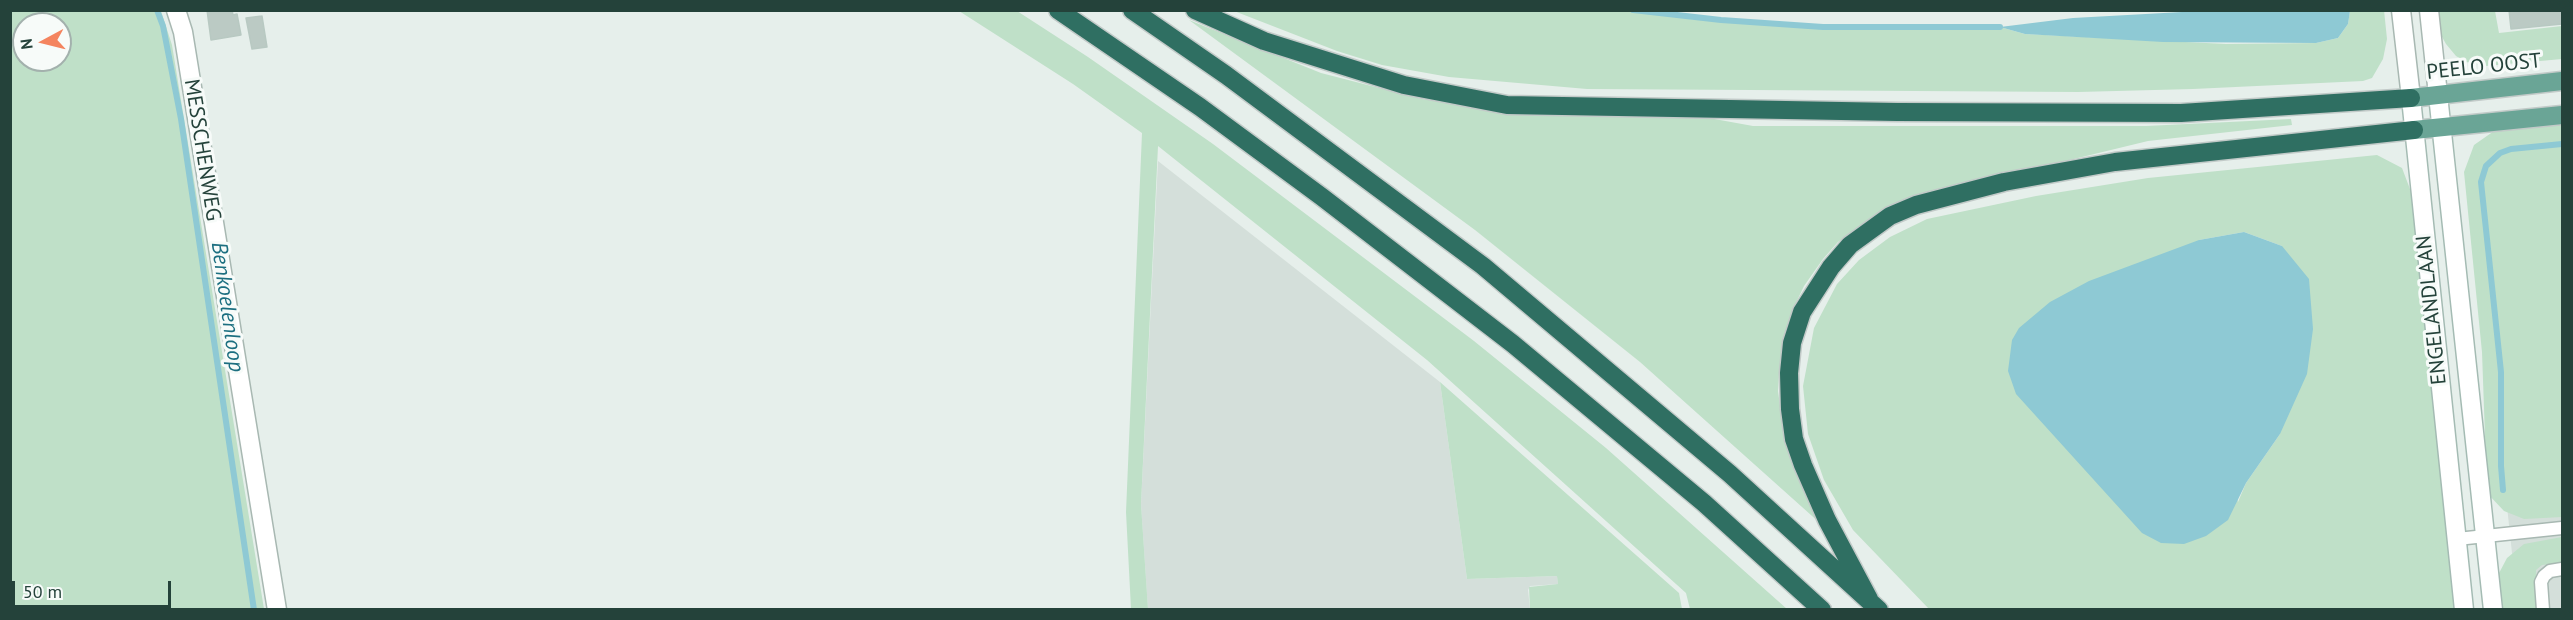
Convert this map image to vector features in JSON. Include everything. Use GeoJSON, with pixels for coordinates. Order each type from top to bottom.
{"type":"FeatureCollection","features":[{"type":"Feature","properties":{"kind":"highway"},"geometry":{"type":"LineString","coordinates":[[1058,10],[1200,107],[1322,196],[1513,345],[1704,503],[1822,609]]}},
{"type":"Feature","properties":{"kind":"highway"},"geometry":{"type":"LineString","coordinates":[[1132,10],[1226,75],[1483,266],[1730,474],[1874,604]]}},
{"type":"Feature","properties":{"kind":"highway"},"geometry":{"type":"LineString","coordinates":[[1195,10],[1264,41],[1404,86],[1507,105],[1897,112],[2181,113],[2411,98]]}},
{"type":"Feature","properties":{"kind":"highway"},"geometry":{"type":"LineString","coordinates":[[1874,604],[1827,520],[1803,465],[1794,439],[1790,409],[1792,343],[1802,312],[1831,267],[1850,245],[1890,216],[1916,205],[2004,182],[2115,162],[2414,130]]}},
{"type":"Feature","properties":{"kind":"main road","name":"MESSCHENWEG"},"geometry":{"type":"LineString","coordinates":[[176,10],[183,32],[278,609]]}},
{"type":"Feature","properties":{"kind":"main road","name":"ENGELANDLAAN"},"geometry":{"type":"LineString","coordinates":[[2401,10],[2464,609]]}},
{"type":"Feature","properties":{"kind":"main road","name":"ENGELANDLAAN"},"geometry":{"type":"LineString","coordinates":[[2429,10],[2493,609]]}},
{"type":"Feature","properties":{"kind":"main road","name":"PEELO OOST"},"geometry":{"type":"LineString","coordinates":[[2411,98],[2562,81]]}},
{"type":"Feature","properties":{"kind":"main road"},"geometry":{"type":"LineString","coordinates":[[2414,130],[2562,115]]}},
{"type":"Feature","properties":{"kind":"lane"},"geometry":{"type":"LineString","coordinates":[[2457,539],[2562,528]]}},
{"type":"Feature","properties":{"kind":"lane"},"geometry":{"type":"LineString","coordinates":[[2543,609],[2541,582],[2550,571],[2562,569]]}},
{"type":"Feature","properties":{"kind":"shaded area"},"geometry":{"type":"Polygon","coordinates":[[[1158,161],[1440,382],[1467,579],[1557,576],[1558,584],[1530,586],[1528,590],[1530,609],[1148,610],[1141,504],[1158,161]]]}},
{"type":"Feature","properties":{"kind":"shaded area"},"geometry":{"type":"Polygon","coordinates":[[[2562,491],[2562,609],[2518,609],[2506,497],[2562,491]]]}},
{"type":"Feature","properties":{"kind":"green space"},"geometry":{"type":"Polygon","coordinates":[[[1633,10],[1721,20],[1823,27],[2000,27],[2025,34],[2226,44],[2316,43],[2338,38],[2348,24],[2350,11],[2384,10],[2387,39],[2383,59],[2372,78],[2363,81],[2078,92],[1587,89],[1449,77],[1382,65],[1337,51],[1234,11],[1633,10]]]}},
{"type":"Feature","properties":{"kind":"green space"},"geometry":{"type":"Polygon","coordinates":[[[10,11],[161,11],[172,45],[264,609],[11,609],[10,11]]]}},
{"type":"Feature","properties":{"kind":"green space"},"geometry":{"type":"Polygon","coordinates":[[[959,11],[1017,11],[1088,57],[1213,144],[1474,341],[1606,448],[1787,609],[1690,609],[1686,593],[1427,360],[1158,146],[1141,504],[1148,609],[1131,609],[1126,512],[1142,133],[1073,84],[959,11]]]}},
{"type":"Feature","properties":{"kind":"green space"},"geometry":{"type":"Polygon","coordinates":[[[2436,11],[2495,11],[2499,33],[2562,26],[2562,59],[2486,66],[2466,62],[2456,56],[2446,44],[2441,35],[2436,11]]]}},
{"type":"Feature","properties":{"kind":"green space"},"geometry":{"type":"Polygon","coordinates":[[[1189,20],[1321,73],[1422,99],[1475,107],[1698,116],[1753,126],[2146,126],[2291,119],[2292,125],[2148,141],[2049,165],[1878,214],[1838,242],[1804,286],[1794,307],[1787,328],[1779,373],[1778,391],[1785,441],[1804,492],[1821,524],[1640,362],[1475,230],[1189,20]]]}},
{"type":"Feature","properties":{"kind":"green space"},"geometry":{"type":"Polygon","coordinates":[[[2562,121],[2562,517],[2524,519],[2504,511],[2487,493],[2482,352],[2464,172],[2474,145],[2494,131],[2562,121]]]}},
{"type":"Feature","properties":{"kind":"green space"},"geometry":{"type":"Polygon","coordinates":[[[2377,155],[2402,168],[2413,197],[2457,609],[1929,609],[1853,530],[1824,480],[1808,434],[1803,386],[1814,328],[1837,284],[1859,260],[1890,237],[1927,219],[2036,196],[2148,178],[2377,155]],[[2244,232],[2199,240],[2238,502],[2246,483],[2280,434],[2282,246],[2244,232]]]}},
{"type":"Feature","properties":{"kind":"green space"},"geometry":{"type":"Polygon","coordinates":[[[1440,382],[1679,593],[1682,609],[1530,609],[1529,587],[1558,584],[1557,576],[1467,579],[1440,382]]]}},
{"type":"Feature","properties":{"kind":"green space"},"geometry":{"type":"Polygon","coordinates":[[[2562,537],[2562,563],[2542,565],[2536,570],[2538,609],[2499,610],[2498,575],[2507,558],[2524,544],[2562,537]]]}},
{"type":"Feature","properties":{"kind":"water"},"geometry":{"type":"Polygon","coordinates":[[[2200,11],[2350,11],[2348,24],[2338,38],[2316,43],[2163,42],[2025,34],[2000,27],[2073,18],[2200,11]]]}},
{"type":"Feature","properties":{"kind":"water"},"geometry":{"type":"Polygon","coordinates":[[[2244,232],[2282,246],[2309,279],[2313,329],[2307,374],[2280,434],[2246,483],[2228,520],[2206,536],[2184,544],[2161,543],[2142,533],[2016,394],[2008,371],[2012,340],[2019,328],[2050,302],[2089,281],[2199,240],[2244,232]]]}},
{"type":"Feature","properties":{"kind":"building"},"geometry":{"type":"Polygon","coordinates":[[[207,10],[232,10],[233,15],[237,14],[241,35],[211,40],[207,10]]]}},
{"type":"Feature","properties":{"kind":"building"},"geometry":{"type":"Polygon","coordinates":[[[2509,10],[2562,10],[2562,24],[2511,29],[2509,10]]]}},
{"type":"Feature","properties":{"kind":"building"},"geometry":{"type":"Polygon","coordinates":[[[262,16],[267,47],[252,49],[246,18],[262,16]]]}},
{"type":"Feature","properties":{"kind":"waterway","name":"Benkoelenloop"},"geometry":{"type":"LineString","coordinates":[[157,10],[163,26],[181,119],[254,610]]}},
{"type":"Feature","properties":{"kind":"waterway"},"geometry":{"type":"LineString","coordinates":[[1633,10],[1721,20],[1823,27],[2000,27]]}},
{"type":"Feature","properties":{"kind":"waterway"},"geometry":{"type":"LineString","coordinates":[[2503,490],[2501,372],[2481,182],[2486,166],[2500,153],[2511,149],[2562,144]]}}]}
